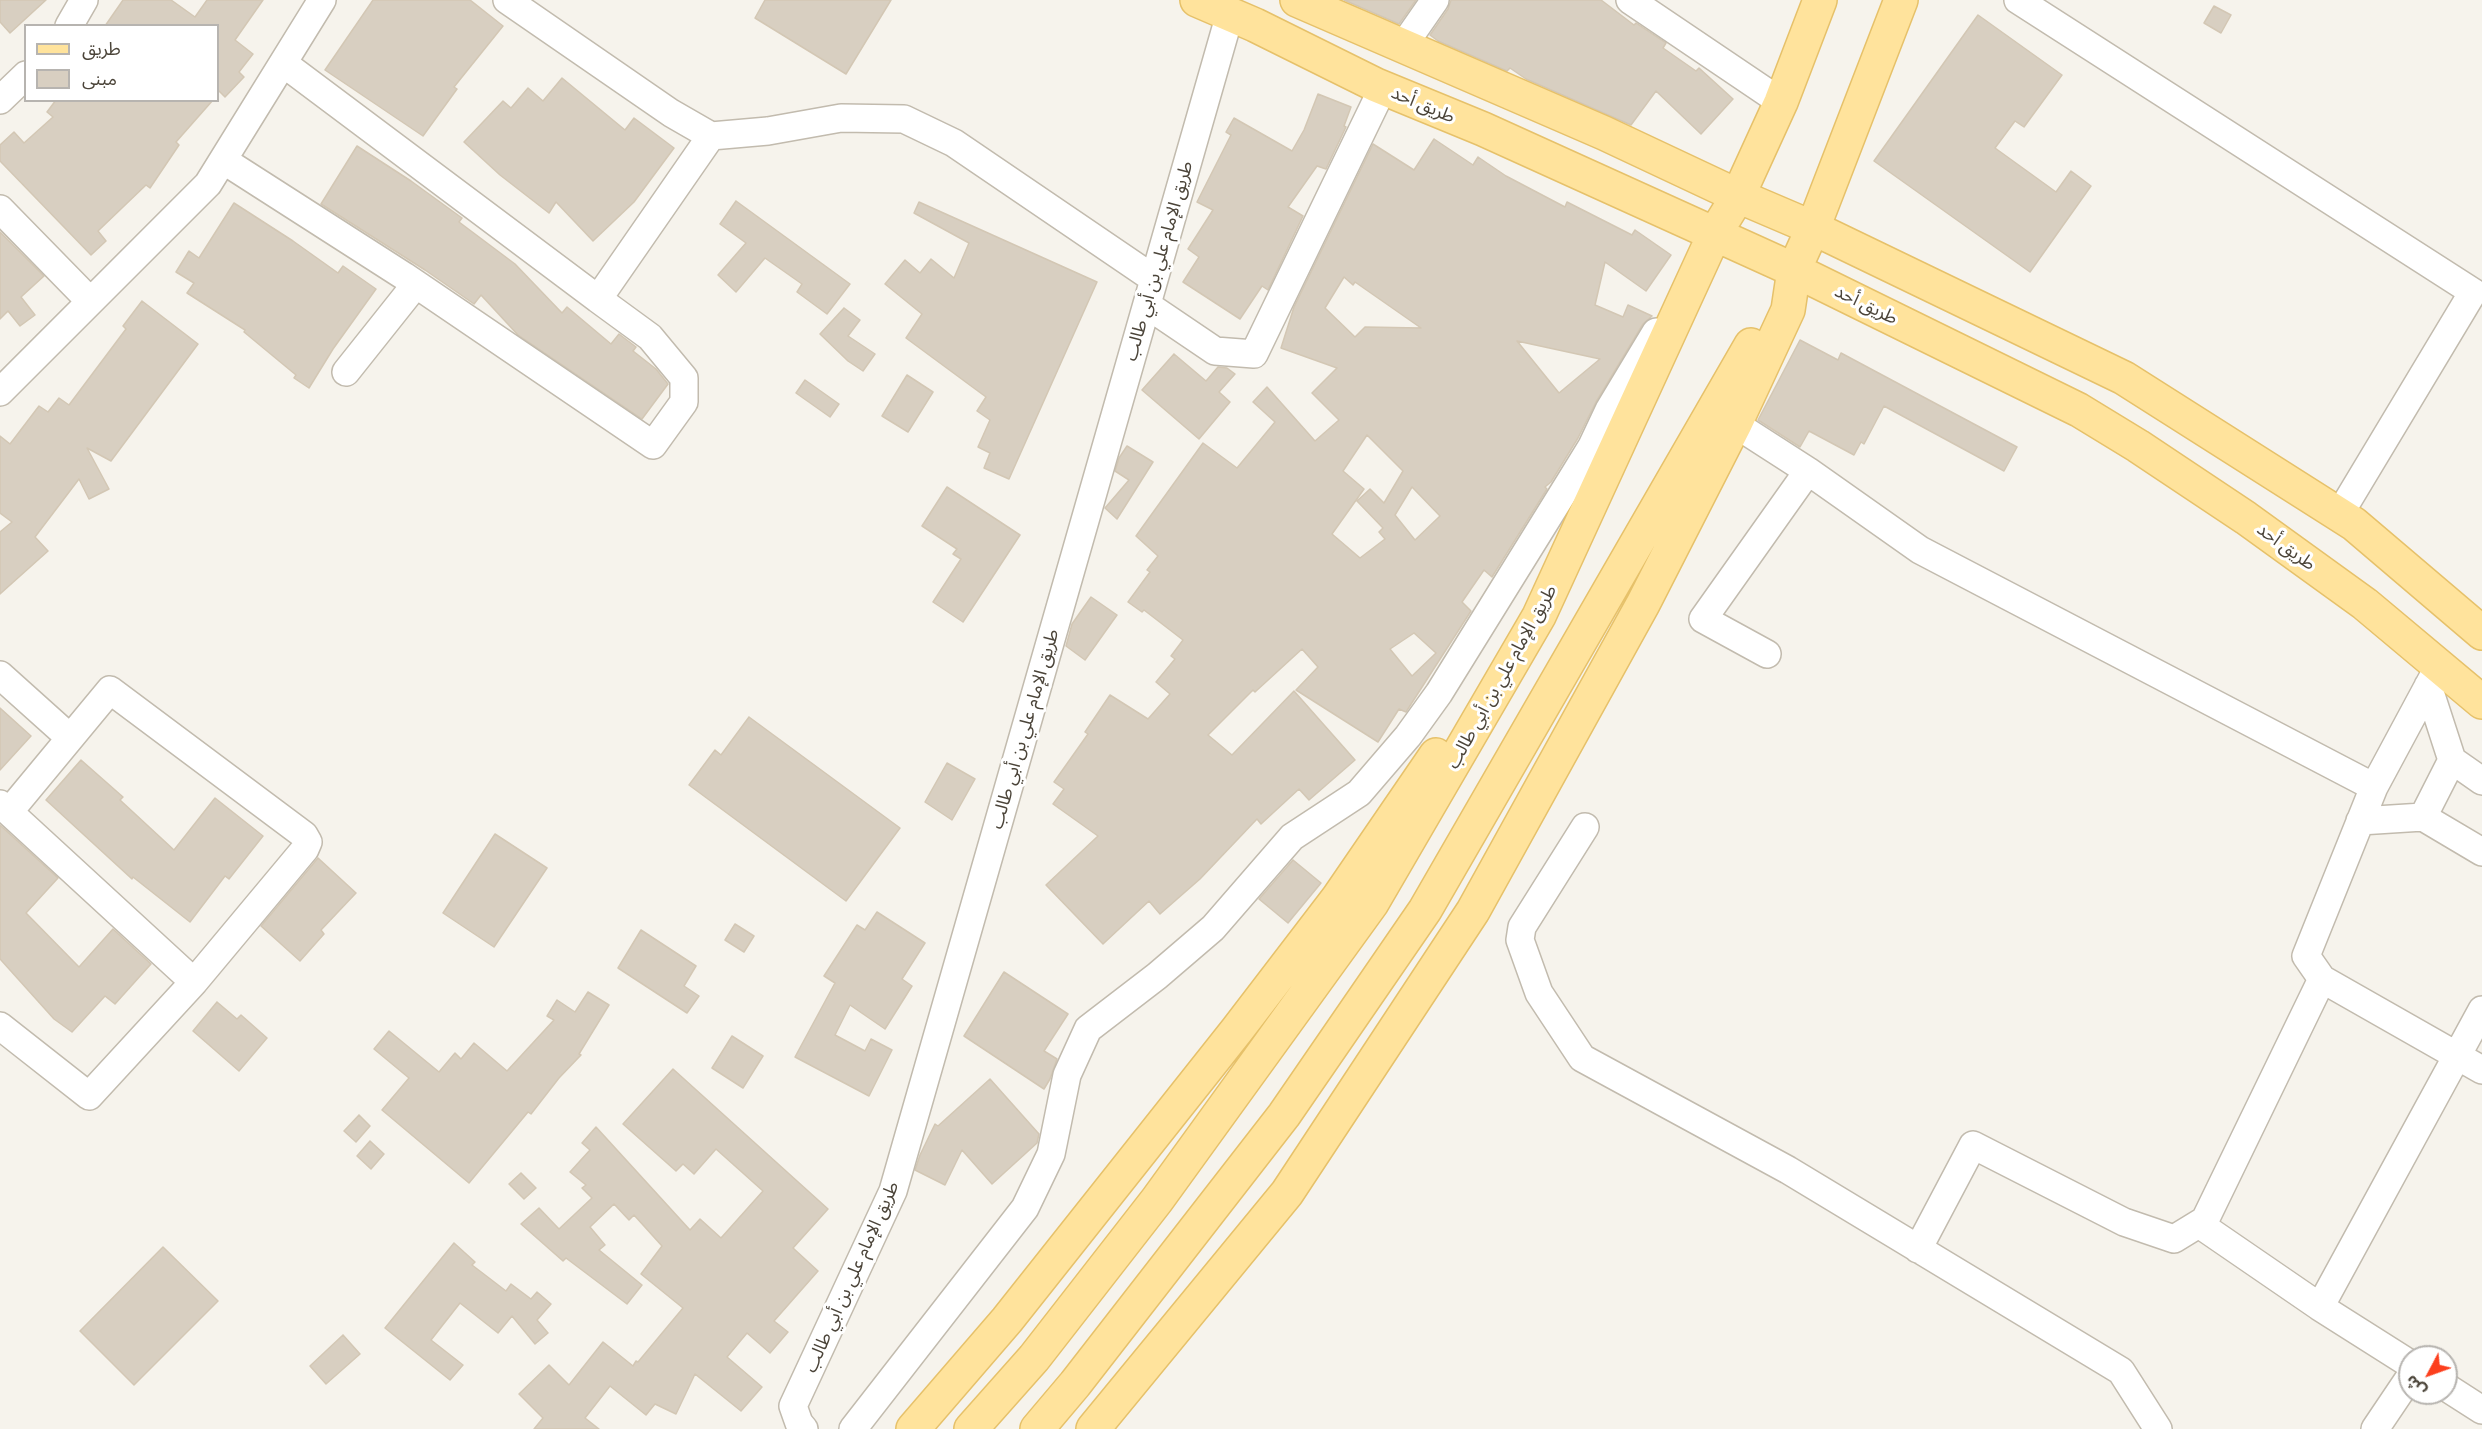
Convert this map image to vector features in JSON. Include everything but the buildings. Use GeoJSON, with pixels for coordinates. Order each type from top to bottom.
{"type":"FeatureCollection","features":[{"type":"Feature","properties":{"kind":"main road","name":"طريق أحد"},"geometry":{"type":"LineString","coordinates":[[1197,0],[1376,85],[1483,129],[1794,270],[2079,410],[2246,518],[2366,604],[2434,676],[2482,702]]}},
{"type":"Feature","properties":{"kind":"main road"},"geometry":{"type":"LineString","coordinates":[[1298,0],[1604,133],[1738,196],[1813,228],[2124,378],[2363,531],[2482,633]]}},
{"type":"Feature","properties":{"kind":"main road","name":"طريق الإمام علي بن أبي طالب"},"geometry":{"type":"LineString","coordinates":[[971,1429],[1034,1358],[1157,1200],[1372,903],[1539,616],[1714,235],[1738,196],[1781,102],[1820,0]]}},
{"type":"Feature","properties":{"kind":"main road"},"geometry":{"type":"LineString","coordinates":[[1037,1429],[1284,1115],[1425,910],[1794,270],[1813,228],[1901,0]]}},
{"type":"Feature","properties":{"kind":"main road"},"geometry":{"type":"LineString","coordinates":[[1093,1429],[1287,1193],[1473,911],[1643,604],[1735,424],[1788,310],[1794,270]]}},
{"type":"Feature","properties":{"kind":"main road"},"geometry":{"type":"LineString","coordinates":[[913,1429],[1007,1320],[1237,1030],[1338,898],[1458,721],[1539,616]]}},
{"type":"Feature","properties":{"kind":"street"},"geometry":{"type":"LineString","coordinates":[[70,24],[84,0]]}},
{"type":"Feature","properties":{"kind":"street"},"geometry":{"type":"LineString","coordinates":[[0,392],[208,184],[322,0]]}},
{"type":"Feature","properties":{"kind":"street"},"geometry":{"type":"LineString","coordinates":[[507,0],[671,113],[711,136],[768,131],[841,118],[904,119],[954,142],[1154,279]]}},
{"type":"Feature","properties":{"kind":"street"},"geometry":{"type":"LineString","coordinates":[[1403,46],[1435,0]]}},
{"type":"Feature","properties":{"kind":"street"},"geometry":{"type":"LineString","coordinates":[[1630,0],[1781,102]]}},
{"type":"Feature","properties":{"kind":"street"},"geometry":{"type":"LineString","coordinates":[[2018,0],[2473,292],[2339,515]]}},
{"type":"Feature","properties":{"kind":"street","name":"طريق الإمام علي بن أبي طالب"},"geometry":{"type":"LineString","coordinates":[[804,1429],[799,1424],[793,1406],[893,1191],[1230,14]]}},
{"type":"Feature","properties":{"kind":"street"},"geometry":{"type":"LineString","coordinates":[[223,160],[416,284],[652,445],[684,402],[684,378],[650,337],[283,63]]}},
{"type":"Feature","properties":{"kind":"street"},"geometry":{"type":"LineString","coordinates":[[0,100],[24,77]]}},
{"type":"Feature","properties":{"kind":"street"},"geometry":{"type":"LineString","coordinates":[[1147,305],[1215,351],[1254,354],[1377,100],[1376,85]]}},
{"type":"Feature","properties":{"kind":"street"},"geometry":{"type":"LineString","coordinates":[[598,299],[711,136]]}},
{"type":"Feature","properties":{"kind":"street"},"geometry":{"type":"LineString","coordinates":[[0,209],[90,301]]}},
{"type":"Feature","properties":{"kind":"street"},"geometry":{"type":"LineString","coordinates":[[853,1429],[1025,1208],[1051,1154],[1067,1075],[1088,1029],[1157,976],[1213,928],[1292,837],[1359,793],[1408,736],[1439,693],[1592,446],[1609,410],[1714,235]]}},
{"type":"Feature","properties":{"kind":"street"},"geometry":{"type":"LineString","coordinates":[[346,372],[416,284]]}},
{"type":"Feature","properties":{"kind":"street"},"geometry":{"type":"LineString","coordinates":[[1735,424],[1808,471],[1920,550],[2374,786]]}},
{"type":"Feature","properties":{"kind":"street"},"geometry":{"type":"LineString","coordinates":[[1767,654],[1703,619],[1808,471]]}},
{"type":"Feature","properties":{"kind":"street"},"geometry":{"type":"LineString","coordinates":[[0,675],[69,737]]}},
{"type":"Feature","properties":{"kind":"street"},"geometry":{"type":"LineString","coordinates":[[2423,817],[2452,760],[2434,676]]}},
{"type":"Feature","properties":{"kind":"street"},"geometry":{"type":"LineString","coordinates":[[2434,676],[2374,786],[2306,956],[2322,979],[2482,1070]]}},
{"type":"Feature","properties":{"kind":"street"},"geometry":{"type":"LineString","coordinates":[[0,1027],[89,1096],[195,982],[304,849],[307,838],[109,690],[4,808],[195,982]]}},
{"type":"Feature","properties":{"kind":"street"},"geometry":{"type":"LineString","coordinates":[[2452,760],[2482,781]]}},
{"type":"Feature","properties":{"kind":"street"},"geometry":{"type":"LineString","coordinates":[[2360,821],[2423,817],[2482,852]]}},
{"type":"Feature","properties":{"kind":"street"},"geometry":{"type":"LineString","coordinates":[[1586,827],[1522,927],[1520,940],[1539,993],[1582,1058],[1788,1170],[2121,1371],[2158,1429]]}},
{"type":"Feature","properties":{"kind":"street"},"geometry":{"type":"LineString","coordinates":[[1918,1249],[1972,1145],[2124,1222],[2174,1239],[2205,1220],[2322,979]]}},
{"type":"Feature","properties":{"kind":"street"},"geometry":{"type":"LineString","coordinates":[[2320,1307],[2482,1010]]}},
{"type":"Feature","properties":{"kind":"street"},"geometry":{"type":"LineString","coordinates":[[2199,1224],[2320,1307],[2398,1356]]}},
{"type":"Feature","properties":{"kind":"street"},"geometry":{"type":"LineString","coordinates":[[2375,1429],[2398,1395]]}},
{"type":"Feature","properties":{"kind":"street"},"geometry":{"type":"LineString","coordinates":[[2458,1395],[2482,1410]]}}]}
